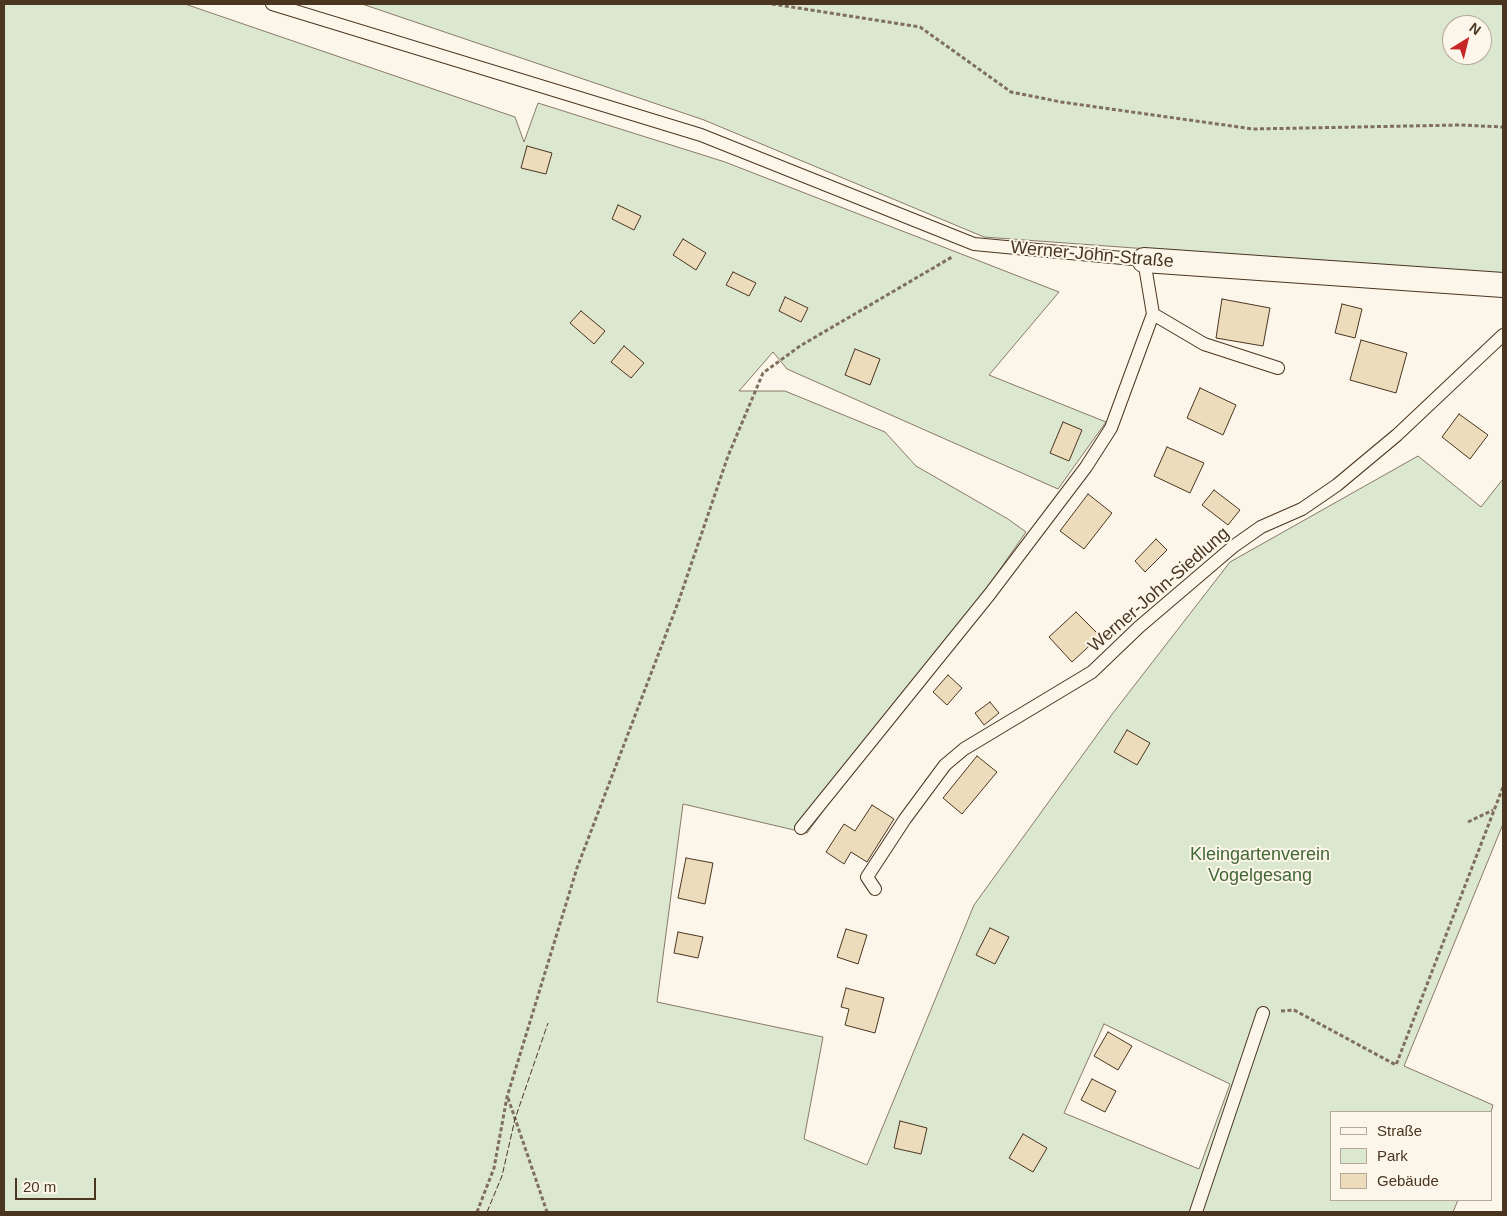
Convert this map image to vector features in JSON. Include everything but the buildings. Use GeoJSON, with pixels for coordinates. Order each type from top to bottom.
{"type":"FeatureCollection","features":[{"type":"Feature","properties":{"kind":"street","name":"Werner-John-Straße"},"geometry":{"type":"LineString","coordinates":[[1144,260],[1503,285]]}},
{"type":"Feature","properties":{"kind":"lane","name":"Werner-John-Straße"},"geometry":{"type":"LineString","coordinates":[[272,4],[701,135],[974,244],[1144,260]]}},
{"type":"Feature","properties":{"kind":"lane"},"geometry":{"type":"LineString","coordinates":[[801,828],[989,595],[1086,467],[1112,428],[1153,314],[1144,260]]}},
{"type":"Feature","properties":{"kind":"lane"},"geometry":{"type":"LineString","coordinates":[[1153,314],[1204,344],[1278,368]]}},
{"type":"Feature","properties":{"kind":"lane","name":"Werner-John-Siedlung"},"geometry":{"type":"LineString","coordinates":[[875,889],[867,877],[905,819],[945,764],[964,749],[1092,672],[1139,627],[1234,546],[1261,527],[1302,509],[1336,485],[1397,435],[1503,336]]}},
{"type":"Feature","properties":{"kind":"lane"},"geometry":{"type":"LineString","coordinates":[[1196,1212],[1263,1014]]}},
{"type":"Feature","properties":{"kind":"path"},"geometry":{"type":"LineString","coordinates":[[772,4],[920,28],[1011,92],[1061,102],[1253,129],[1461,125],[1503,127]]}},
{"type":"Feature","properties":{"kind":"path"},"geometry":{"type":"LineString","coordinates":[[477,1212],[494,1168],[507,1097],[577,868],[679,600],[728,456],[763,373],[800,346],[974,244]]}},
{"type":"Feature","properties":{"kind":"path"},"geometry":{"type":"LineString","coordinates":[[1263,1014],[1294,1010],[1396,1065],[1503,787]]}},
{"type":"Feature","properties":{"kind":"path"},"geometry":{"type":"LineString","coordinates":[[1468,822],[1494,810]]}},
{"type":"Feature","properties":{"kind":"path"},"geometry":{"type":"LineString","coordinates":[[507,1097],[547,1212]]}},
{"type":"Feature","properties":{"kind":"green space","name":"Kleingartenverein Vogelgesang"},"geometry":{"type":"Polygon","coordinates":[[[4,4],[185,4],[515,117],[524,142],[538,103],[725,162],[1059,292],[989,375],[1106,422],[1058,489],[787,369],[773,352],[739,391],[785,391],[885,432],[916,466],[1008,519],[1026,532],[980,598],[807,833],[683,804],[657,1002],[823,1037],[804,1139],[867,1165],[974,905],[1113,713],[1230,562],[1418,456],[1481,507],[1503,479],[1503,824],[1404,1066],[1493,1105],[1491,1111],[1330,1111],[1330,1201],[1458,1201],[1453,1212],[4,1212],[4,4]],[[1104,1024],[1064,1113],[1199,1169],[1230,1084],[1104,1024]]]}},
{"type":"Feature","properties":{"kind":"green space"},"geometry":{"type":"Polygon","coordinates":[[[362,4],[1503,4],[1503,275],[984,237],[704,120],[362,4]]]}},
{"type":"Feature","properties":{"kind":"fence"},"geometry":{"type":"LineString","coordinates":[[487,1212],[502,1176],[515,1119],[548,1023]]}}]}
